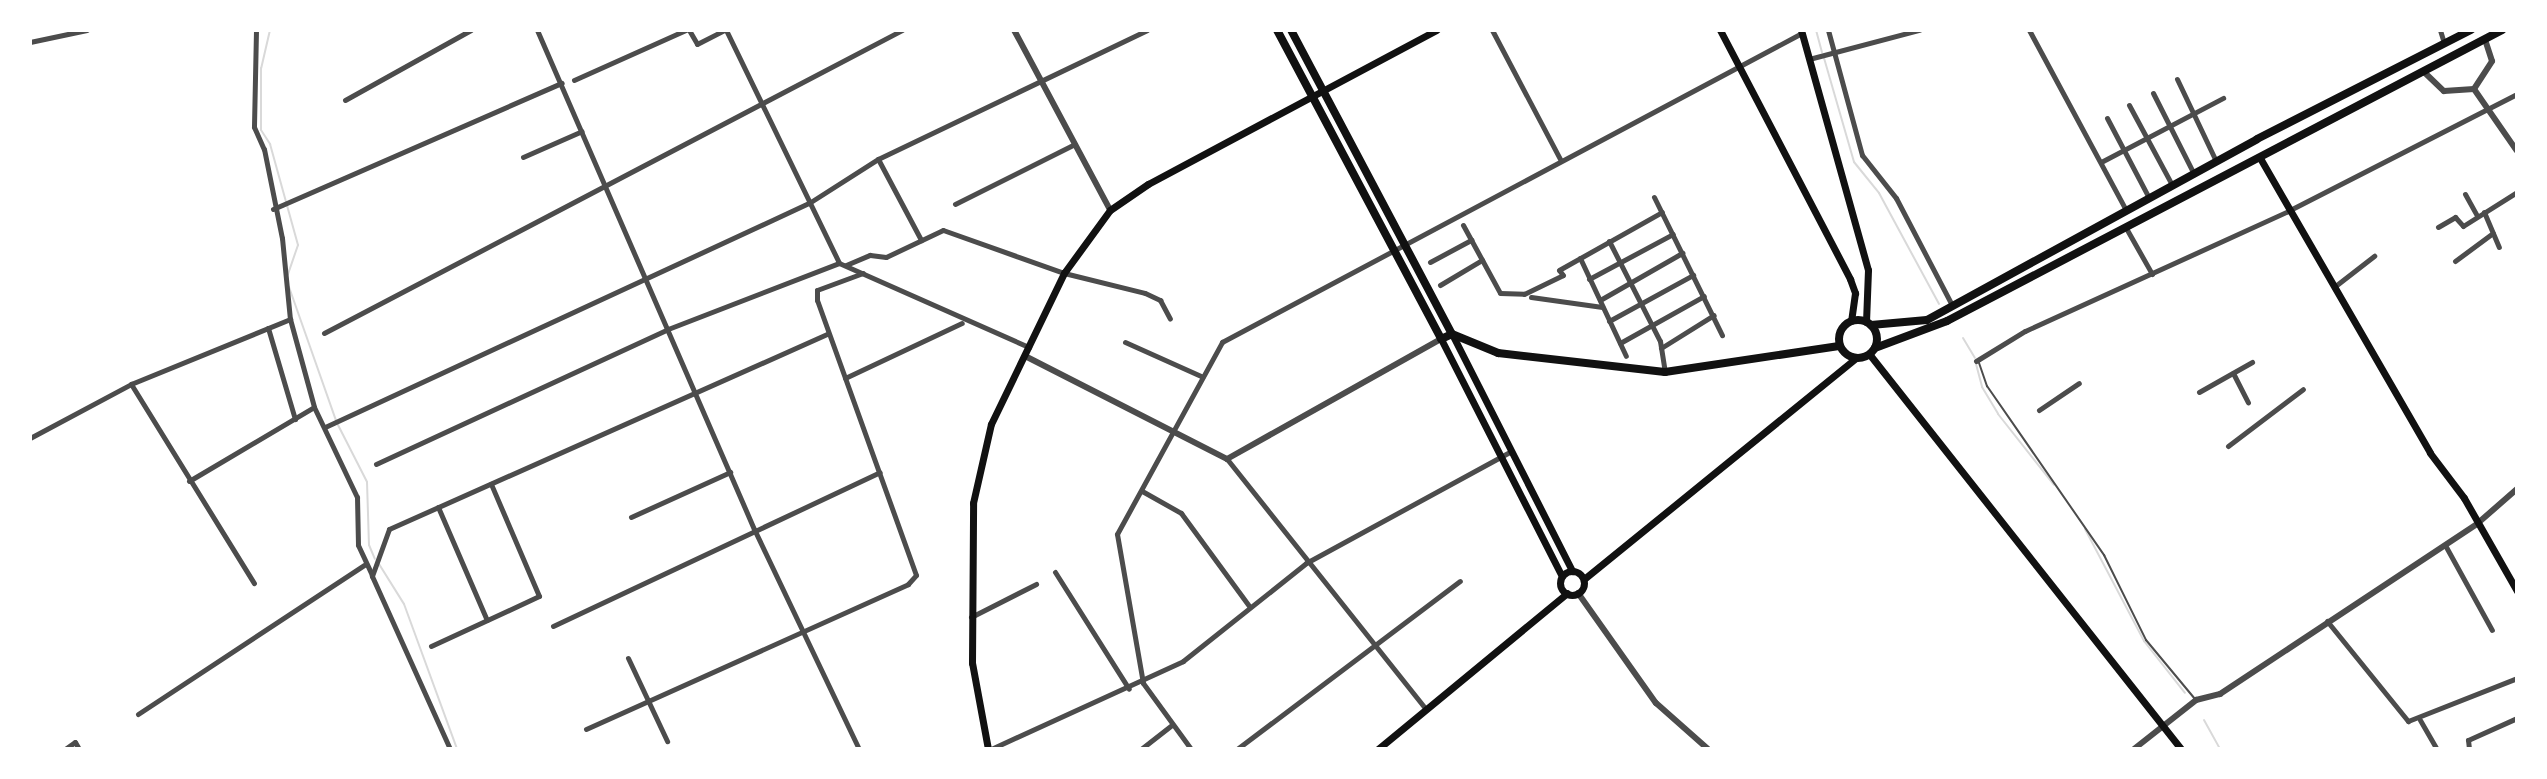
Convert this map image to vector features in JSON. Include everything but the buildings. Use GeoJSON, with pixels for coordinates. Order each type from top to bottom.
{"type":"FeatureCollection","features":[{"type":"Feature","properties":{"kind":"highway"},"geometry":{"type":"LineString","coordinates":[[1277,30],[1441,339],[1452,334]]}},
{"type":"Feature","properties":{"kind":"highway"},"geometry":{"type":"LineString","coordinates":[[1291,30],[1452,334],[1498,353],[1665,372],[1839,346],[1855,359],[1916,336],[2502,30]]}},
{"type":"Feature","properties":{"kind":"highway"},"geometry":{"type":"LineString","coordinates":[[1839,346],[1840,331],[1851,321],[1916,324],[2126,210],[2471,30]]}},
{"type":"Feature","properties":{"kind":"highway"},"geometry":{"type":"LineString","coordinates":[[1868,323],[1873,351]]}},
{"type":"Feature","properties":{"kind":"main road"},"geometry":{"type":"LineString","coordinates":[[989,749],[972,663],[973,503],[991,424],[1064,273],[1110,210],[1148,184],[1436,30]]}},
{"type":"Feature","properties":{"kind":"main road"},"geometry":{"type":"LineString","coordinates":[[1720,30],[1850,279],[1855,293],[1851,321]]}},
{"type":"Feature","properties":{"kind":"main road"},"geometry":{"type":"LineString","coordinates":[[1802,32],[1812,58],[1868,270],[1871,304],[1868,323]]}},
{"type":"Feature","properties":{"kind":"main road"},"geometry":{"type":"LineString","coordinates":[[2260,158],[2333,288],[2517,591]]}},
{"type":"Feature","properties":{"kind":"main road"},"geometry":{"type":"LineString","coordinates":[[1452,334],[1572,571],[1584,579]]}},
{"type":"Feature","properties":{"kind":"main road"},"geometry":{"type":"LineString","coordinates":[[1441,339],[1502,455],[1562,576],[1567,593]]}},
{"type":"Feature","properties":{"kind":"main road"},"geometry":{"type":"LineString","coordinates":[[1873,351],[2181,749]]}},
{"type":"Feature","properties":{"kind":"main road"},"geometry":{"type":"LineString","coordinates":[[1378,749],[1567,593],[1578,593],[1584,579],[1855,359]]}},
{"type":"Feature","properties":{"kind":"main road"},"geometry":{"type":"LineString","coordinates":[[1562,576],[1572,571]]}},
{"type":"Feature","properties":{"kind":"street"},"geometry":{"type":"LineString","coordinates":[[30,42],[87,30]]}},
{"type":"Feature","properties":{"kind":"street"},"geometry":{"type":"LineString","coordinates":[[256,30],[254,127],[264,149],[276,208],[290,319],[314,407],[357,497],[358,545],[364,565],[373,574],[450,749]]}},
{"type":"Feature","properties":{"kind":"street"},"geometry":{"type":"LineString","coordinates":[[345,100],[471,30]]}},
{"type":"Feature","properties":{"kind":"street"},"geometry":{"type":"LineString","coordinates":[[537,30],[754,529],[859,749]]}},
{"type":"Feature","properties":{"kind":"street"},"geometry":{"type":"LineString","coordinates":[[574,80],[688,30],[697,44],[725,30],[842,265],[963,323],[1029,347]]}},
{"type":"Feature","properties":{"kind":"street"},"geometry":{"type":"LineString","coordinates":[[324,333],[902,30]]}},
{"type":"Feature","properties":{"kind":"street"},"geometry":{"type":"LineString","coordinates":[[1014,30],[1110,210]]}},
{"type":"Feature","properties":{"kind":"street"},"geometry":{"type":"LineString","coordinates":[[325,427],[809,203],[878,159],[1147,30]]}},
{"type":"Feature","properties":{"kind":"street"},"geometry":{"type":"LineString","coordinates":[[1492,30],[1560,159]]}},
{"type":"Feature","properties":{"kind":"street"},"geometry":{"type":"LineString","coordinates":[[1828,30],[1862,155],[1896,198],[1952,305]]}},
{"type":"Feature","properties":{"kind":"street"},"geometry":{"type":"LineString","coordinates":[[1812,58],[1919,30]]}},
{"type":"Feature","properties":{"kind":"street"},"geometry":{"type":"LineString","coordinates":[[2029,30],[2126,210]]}},
{"type":"Feature","properties":{"kind":"street"},"geometry":{"type":"LineString","coordinates":[[2440,30],[2444,43]]}},
{"type":"Feature","properties":{"kind":"street"},"geometry":{"type":"LineString","coordinates":[[1191,749],[1143,683],[1117,534],[1174,435],[1222,342],[1403,242],[1802,32]]}},
{"type":"Feature","properties":{"kind":"street"},"geometry":{"type":"LineString","coordinates":[[2474,89],[2492,61],[2485,39]]}},
{"type":"Feature","properties":{"kind":"street"},"geometry":{"type":"LineString","coordinates":[[2423,71],[2444,91],[2474,89]]}},
{"type":"Feature","properties":{"kind":"street"},"geometry":{"type":"LineString","coordinates":[[2177,79],[2217,162]]}},
{"type":"Feature","properties":{"kind":"street"},"geometry":{"type":"LineString","coordinates":[[276,208],[562,83]]}},
{"type":"Feature","properties":{"kind":"street"},"geometry":{"type":"LineString","coordinates":[[2474,89],[2517,150]]}},
{"type":"Feature","properties":{"kind":"street"},"geometry":{"type":"LineString","coordinates":[[2153,93],[2194,174]]}},
{"type":"Feature","properties":{"kind":"street"},"geometry":{"type":"LineString","coordinates":[[1977,360],[2025,331],[2288,211],[2517,94]]}},
{"type":"Feature","properties":{"kind":"street"},"geometry":{"type":"LineString","coordinates":[[2101,162],[2223,98]]}},
{"type":"Feature","properties":{"kind":"street"},"geometry":{"type":"LineString","coordinates":[[2129,105],[2172,186]]}},
{"type":"Feature","properties":{"kind":"street"},"geometry":{"type":"LineString","coordinates":[[2107,118],[2149,198]]}},
{"type":"Feature","properties":{"kind":"street"},"geometry":{"type":"LineString","coordinates":[[523,157],[582,131]]}},
{"type":"Feature","properties":{"kind":"street"},"geometry":{"type":"LineString","coordinates":[[955,204],[1075,144]]}},
{"type":"Feature","properties":{"kind":"street"},"geometry":{"type":"LineString","coordinates":[[878,159],[921,240]]}},
{"type":"Feature","properties":{"kind":"street"},"geometry":{"type":"LineString","coordinates":[[2438,227],[2455,217],[2463,226],[2517,192]]}},
{"type":"Feature","properties":{"kind":"street"},"geometry":{"type":"LineString","coordinates":[[2465,194],[2477,216]]}},
{"type":"Feature","properties":{"kind":"street"},"geometry":{"type":"LineString","coordinates":[[1654,197],[1722,335]]}},
{"type":"Feature","properties":{"kind":"street"},"geometry":{"type":"LineString","coordinates":[[1463,225],[1500,293],[1524,294],[1563,275],[1559,270],[1662,212]]}},
{"type":"Feature","properties":{"kind":"street"},"geometry":{"type":"LineString","coordinates":[[2484,212],[2499,247]]}},
{"type":"Feature","properties":{"kind":"street"},"geometry":{"type":"LineString","coordinates":[[2126,228],[2152,274]]}},
{"type":"Feature","properties":{"kind":"street"},"geometry":{"type":"LineString","coordinates":[[376,464],[668,329],[870,255],[886,257],[949,231],[1064,273],[1145,293],[1160,300],[1170,319]]}},
{"type":"Feature","properties":{"kind":"street"},"geometry":{"type":"LineString","coordinates":[[2455,261],[2493,233]]}},
{"type":"Feature","properties":{"kind":"street"},"geometry":{"type":"LineString","coordinates":[[1589,279],[1673,234]]}},
{"type":"Feature","properties":{"kind":"street"},"geometry":{"type":"LineString","coordinates":[[1430,262],[1471,240]]}},
{"type":"Feature","properties":{"kind":"street"},"geometry":{"type":"LineString","coordinates":[[1609,241],[1651,323],[1661,348],[1665,372]]}},
{"type":"Feature","properties":{"kind":"street"},"geometry":{"type":"LineString","coordinates":[[1599,300],[1682,253]]}},
{"type":"Feature","properties":{"kind":"street"},"geometry":{"type":"LineString","coordinates":[[2333,288],[2374,256]]}},
{"type":"Feature","properties":{"kind":"street"},"geometry":{"type":"LineString","coordinates":[[1580,258],[1626,356]]}},
{"type":"Feature","properties":{"kind":"street"},"geometry":{"type":"LineString","coordinates":[[1440,285],[1482,260]]}},
{"type":"Feature","properties":{"kind":"street"},"geometry":{"type":"LineString","coordinates":[[586,729],[908,584],[916,575],[828,334],[817,290],[863,273]]}},
{"type":"Feature","properties":{"kind":"street"},"geometry":{"type":"LineString","coordinates":[[1609,321],[1693,275]]}},
{"type":"Feature","properties":{"kind":"street"},"geometry":{"type":"LineString","coordinates":[[1620,343],[1704,296]]}},
{"type":"Feature","properties":{"kind":"street"},"geometry":{"type":"LineString","coordinates":[[1531,297],[1603,307]]}},
{"type":"Feature","properties":{"kind":"street"},"geometry":{"type":"LineString","coordinates":[[1661,348],[1714,315]]}},
{"type":"Feature","properties":{"kind":"street"},"geometry":{"type":"LineString","coordinates":[[30,438],[131,384],[290,319]]}},
{"type":"Feature","properties":{"kind":"street"},"geometry":{"type":"LineString","coordinates":[[845,378],[963,323]]}},
{"type":"Feature","properties":{"kind":"street"},"geometry":{"type":"LineString","coordinates":[[268,328],[295,419]]}},
{"type":"Feature","properties":{"kind":"street"},"geometry":{"type":"LineString","coordinates":[[373,574],[389,529],[828,334]]}},
{"type":"Feature","properties":{"kind":"street"},"geometry":{"type":"LineString","coordinates":[[1227,459],[1441,339]]}},
{"type":"Feature","properties":{"kind":"street"},"geometry":{"type":"LineString","coordinates":[[1125,342],[1203,377]]}},
{"type":"Feature","properties":{"kind":"street"},"geometry":{"type":"LineString","coordinates":[[1025,356],[1174,435],[1227,459],[1306,563],[1427,710]]}},
{"type":"Feature","properties":{"kind":"street"},"geometry":{"type":"LineString","coordinates":[[2199,392],[2252,362]]}},
{"type":"Feature","properties":{"kind":"street"},"geometry":{"type":"LineString","coordinates":[[2233,373],[2248,402]]}},
{"type":"Feature","properties":{"kind":"street"},"geometry":{"type":"LineString","coordinates":[[2039,410],[2079,383]]}},
{"type":"Feature","properties":{"kind":"street"},"geometry":{"type":"LineString","coordinates":[[131,384],[254,583]]}},
{"type":"Feature","properties":{"kind":"street"},"geometry":{"type":"LineString","coordinates":[[2228,446],[2303,389]]}},
{"type":"Feature","properties":{"kind":"street"},"geometry":{"type":"LineString","coordinates":[[189,481],[314,407]]}},
{"type":"Feature","properties":{"kind":"street"},"geometry":{"type":"LineString","coordinates":[[989,749],[1143,683],[1183,661],[1306,563],[1512,450]]}},
{"type":"Feature","properties":{"kind":"street"},"geometry":{"type":"LineString","coordinates":[[631,517],[730,472]]}},
{"type":"Feature","properties":{"kind":"street"},"geometry":{"type":"LineString","coordinates":[[553,626],[880,472]]}},
{"type":"Feature","properties":{"kind":"street"},"geometry":{"type":"LineString","coordinates":[[431,646],[539,596],[491,484]]}},
{"type":"Feature","properties":{"kind":"street"},"geometry":{"type":"LineString","coordinates":[[2134,749],[2196,700],[2220,694],[2478,523],[2517,489]]}},
{"type":"Feature","properties":{"kind":"street"},"geometry":{"type":"LineString","coordinates":[[1142,491],[1181,513],[1249,606]]}},
{"type":"Feature","properties":{"kind":"street"},"geometry":{"type":"LineString","coordinates":[[438,507],[488,620]]}},
{"type":"Feature","properties":{"kind":"street"},"geometry":{"type":"LineString","coordinates":[[2445,545],[2492,630]]}},
{"type":"Feature","properties":{"kind":"street"},"geometry":{"type":"LineString","coordinates":[[138,714],[364,565]]}},
{"type":"Feature","properties":{"kind":"street"},"geometry":{"type":"LineString","coordinates":[[1055,572],[1129,689]]}},
{"type":"Feature","properties":{"kind":"street"},"geometry":{"type":"LineString","coordinates":[[1237,749],[1460,581]]}},
{"type":"Feature","properties":{"kind":"street"},"geometry":{"type":"LineString","coordinates":[[970,617],[1036,584]]}},
{"type":"Feature","properties":{"kind":"street"},"geometry":{"type":"LineString","coordinates":[[1578,593],[1656,703],[1708,749]]}},
{"type":"Feature","properties":{"kind":"street"},"geometry":{"type":"LineString","coordinates":[[2327,621],[2408,721],[2420,720],[2517,678]]}},
{"type":"Feature","properties":{"kind":"street"},"geometry":{"type":"LineString","coordinates":[[628,658],[667,741]]}},
{"type":"Feature","properties":{"kind":"street"},"geometry":{"type":"LineString","coordinates":[[2469,749],[2468,740],[2517,718]]}},
{"type":"Feature","properties":{"kind":"street"},"geometry":{"type":"LineString","coordinates":[[2420,720],[2437,749]]}},
{"type":"Feature","properties":{"kind":"street"},"geometry":{"type":"LineString","coordinates":[[1141,749],[1172,725]]}},
{"type":"Feature","properties":{"kind":"street"},"geometry":{"type":"LineString","coordinates":[[65,749],[75,742],[79,749]]}},
{"type":"Feature","properties":{"kind":"lane"},"geometry":{"type":"LineString","coordinates":[[1977,360],[1987,386],[2104,555],[2146,640],[2196,700]]}},
{"type":"Feature","properties":{"kind":"waterway"},"geometry":{"type":"LineString","coordinates":[[270,30],[261,68],[261,130],[270,144],[298,245],[288,274]]}},
{"type":"Feature","properties":{"kind":"waterway"},"geometry":{"type":"LineString","coordinates":[[1816,30],[1822,52]]}},
{"type":"Feature","properties":{"kind":"waterway"},"geometry":{"type":"LineString","coordinates":[[1824,58],[1854,162],[1879,193],[1939,304]]}},
{"type":"Feature","properties":{"kind":"waterway"},"geometry":{"type":"LineString","coordinates":[[289,287],[337,423],[367,482],[369,545],[375,559]]}},
{"type":"Feature","properties":{"kind":"waterway"},"geometry":{"type":"LineString","coordinates":[[1963,338],[1975,358]]}},
{"type":"Feature","properties":{"kind":"waterway"},"geometry":{"type":"LineString","coordinates":[[1976,364],[1982,387],[1998,414],[2054,485]]}},
{"type":"Feature","properties":{"kind":"waterway"},"geometry":{"type":"LineString","coordinates":[[2085,529],[2144,641],[2185,693]]}},
{"type":"Feature","properties":{"kind":"waterway"},"geometry":{"type":"LineString","coordinates":[[379,564],[404,604],[457,749]]}},
{"type":"Feature","properties":{"kind":"waterway"},"geometry":{"type":"LineString","coordinates":[[2204,720],[2220,749]]}}]}
